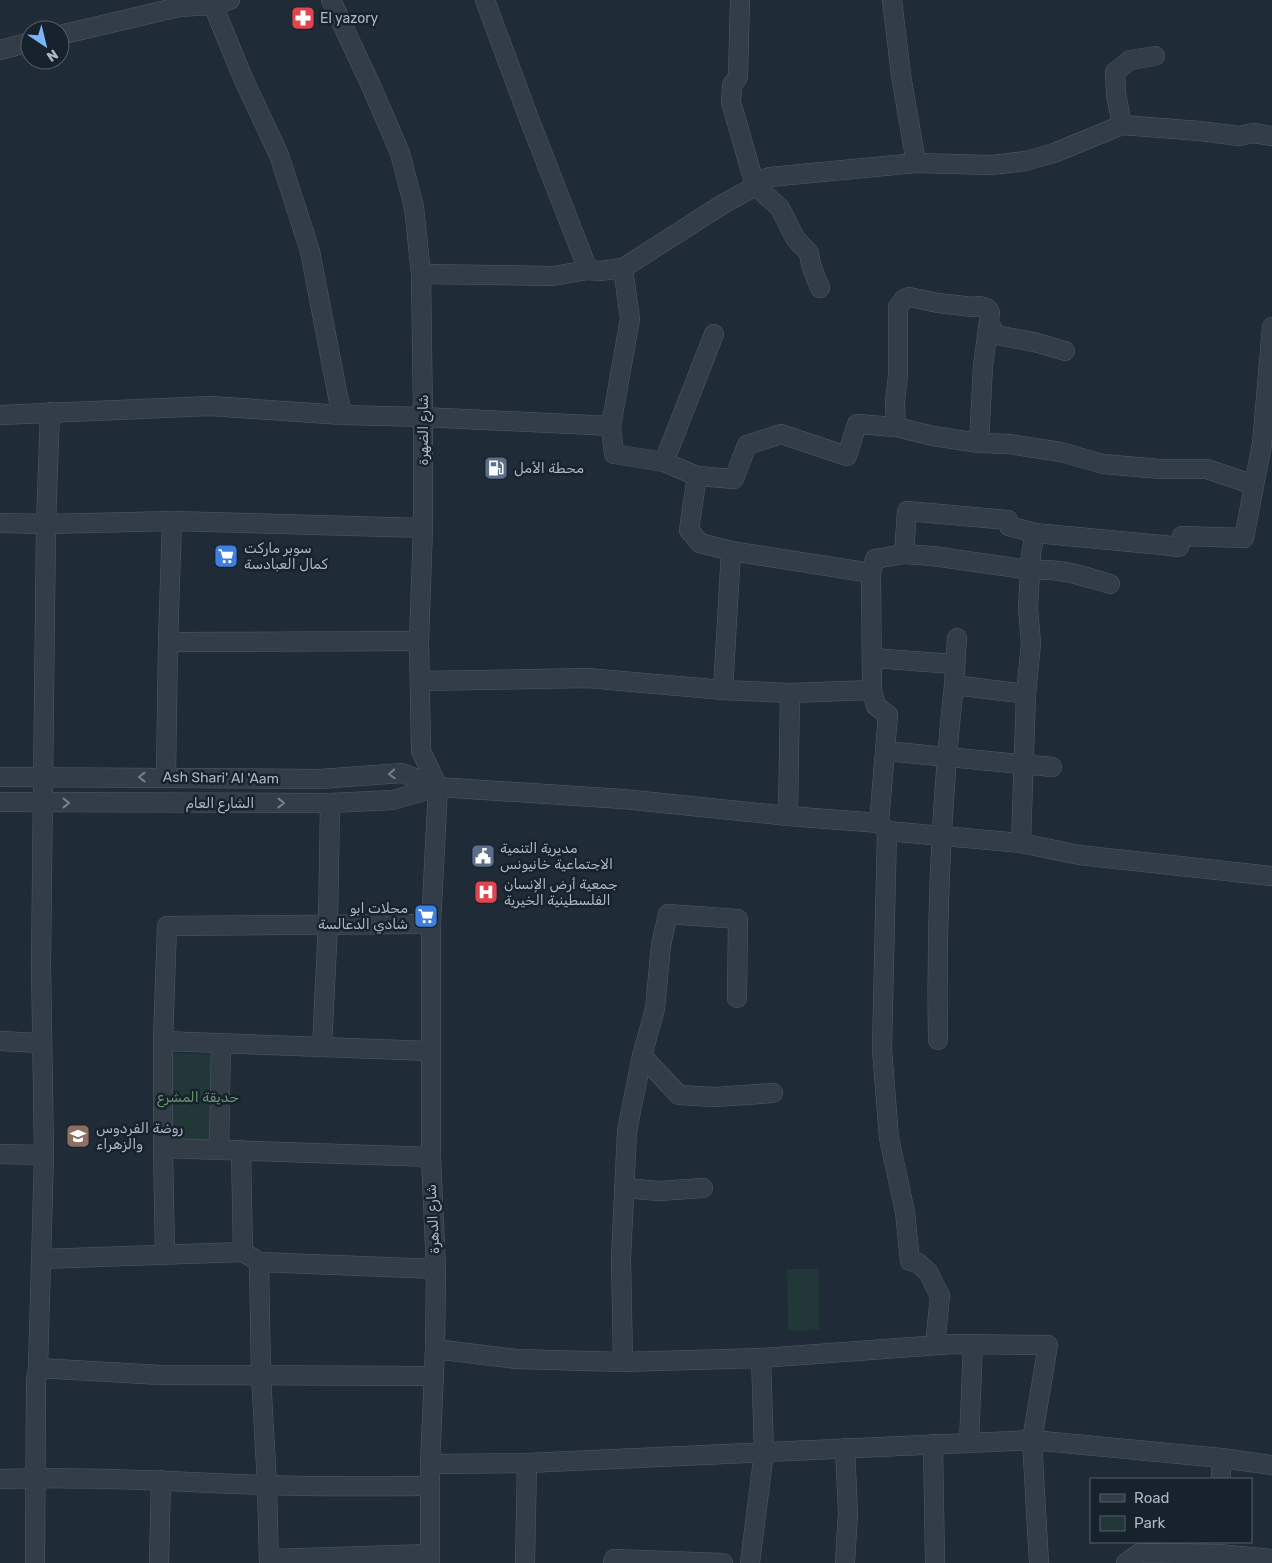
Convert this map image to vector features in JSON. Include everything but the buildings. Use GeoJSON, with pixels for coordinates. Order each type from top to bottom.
{"type":"FeatureCollection","features":[{"type":"Feature","properties":{"kind":"street","name":"شارع الضهرة"},"geometry":{"type":"LineString","coordinates":[[331,0],[400,153],[414,206],[421,274],[423,417],[424,528],[420,641],[421,751],[438,787],[433,874]]}},
{"type":"Feature","properties":{"kind":"street"},"geometry":{"type":"LineString","coordinates":[[485,0],[588,270]]}},
{"type":"Feature","properties":{"kind":"street"},"geometry":{"type":"LineString","coordinates":[[740,0],[738,77],[732,85],[731,102],[755,184],[780,208],[795,238],[809,253],[811,265],[820,288]]}},
{"type":"Feature","properties":{"kind":"street"},"geometry":{"type":"LineString","coordinates":[[892,0],[901,75],[916,163]]}},
{"type":"Feature","properties":{"kind":"street"},"geometry":{"type":"LineString","coordinates":[[70,33],[179,7],[218,2],[243,78],[279,155],[310,250],[343,415]]}},
{"type":"Feature","properties":{"kind":"street"},"geometry":{"type":"LineString","coordinates":[[0,50],[20,45]]}},
{"type":"Feature","properties":{"kind":"street"},"geometry":{"type":"LineString","coordinates":[[1122,125],[1116,94],[1115,72],[1130,60],[1155,56]]}},
{"type":"Feature","properties":{"kind":"street"},"geometry":{"type":"LineString","coordinates":[[421,274],[553,276],[588,270],[600,271],[623,268],[755,184],[770,177],[916,163],[992,165],[1026,161],[1054,153],[1122,125],[1239,136],[1253,133],[1272,136]]}},
{"type":"Feature","properties":{"kind":"street"},"geometry":{"type":"LineString","coordinates":[[623,268],[630,319],[611,426],[614,454],[664,462],[698,476],[734,480],[747,445],[781,434],[847,456],[857,424],[896,427],[933,436],[979,443],[1009,444],[1061,452],[1103,464],[1160,469],[1207,469],[1254,485]]}},
{"type":"Feature","properties":{"kind":"street"},"geometry":{"type":"LineString","coordinates":[[896,427],[898,307],[904,299],[909,297],[938,303],[980,306],[988,308],[990,324],[983,366],[979,443]]}},
{"type":"Feature","properties":{"kind":"street"},"geometry":{"type":"LineString","coordinates":[[990,324],[996,335],[1034,342],[1065,352]]}},
{"type":"Feature","properties":{"kind":"street"},"geometry":{"type":"LineString","coordinates":[[904,554],[907,511],[1008,520],[1009,526],[1034,533],[1179,546],[1182,536],[1244,538],[1262,444],[1272,327]]}},
{"type":"Feature","properties":{"kind":"street"},"geometry":{"type":"LineString","coordinates":[[664,462],[714,334]]}},
{"type":"Feature","properties":{"kind":"street"},"geometry":{"type":"LineString","coordinates":[[0,415],[210,406],[343,415],[611,426]]}},
{"type":"Feature","properties":{"kind":"street"},"geometry":{"type":"LineString","coordinates":[[35,1563],[36,1382],[38,1368],[44,1155],[41,1043],[46,524],[50,412]]}},
{"type":"Feature","properties":{"kind":"street"},"geometry":{"type":"LineString","coordinates":[[698,476],[689,530],[700,543],[731,551],[871,573]]}},
{"type":"Feature","properties":{"kind":"street"},"geometry":{"type":"LineString","coordinates":[[166,777],[172,521]]}},
{"type":"Feature","properties":{"kind":"street"},"geometry":{"type":"LineString","coordinates":[[0,523],[46,524],[172,521],[424,528]]}},
{"type":"Feature","properties":{"kind":"street"},"geometry":{"type":"LineString","coordinates":[[1021,843],[1026,694],[1031,643],[1028,608],[1034,533]]}},
{"type":"Feature","properties":{"kind":"street"},"geometry":{"type":"LineString","coordinates":[[722,690],[731,551]]}},
{"type":"Feature","properties":{"kind":"street"},"geometry":{"type":"LineString","coordinates":[[935,1345],[940,1296],[928,1272],[918,1262],[910,1261],[905,1212],[889,1138],[882,1049],[883,827],[888,715],[876,706],[872,690],[871,573],[875,559],[904,554],[1030,570],[1046,569],[1069,572],[1110,584]]}},
{"type":"Feature","properties":{"kind":"street"},"geometry":{"type":"LineString","coordinates":[[938,1040],[937,927],[947,756],[957,638]]}},
{"type":"Feature","properties":{"kind":"street"},"geometry":{"type":"LineString","coordinates":[[168,642],[420,641]]}},
{"type":"Feature","properties":{"kind":"street"},"geometry":{"type":"LineString","coordinates":[[873,658],[954,664]]}},
{"type":"Feature","properties":{"kind":"street"},"geometry":{"type":"LineString","coordinates":[[420,681],[588,678],[722,690],[790,693],[872,690]]}},
{"type":"Feature","properties":{"kind":"street"},"geometry":{"type":"LineString","coordinates":[[954,685],[1026,694]]}},
{"type":"Feature","properties":{"kind":"street"},"geometry":{"type":"LineString","coordinates":[[788,816],[790,693]]}},
{"type":"Feature","properties":{"kind":"street"},"geometry":{"type":"LineString","coordinates":[[885,751],[1052,767]]}},
{"type":"Feature","properties":{"kind":"street","name":"Ash Shari' Al 'Aam"},"geometry":{"type":"LineString","coordinates":[[0,777],[320,779],[402,773],[438,787]]}},
{"type":"Feature","properties":{"kind":"street"},"geometry":{"type":"LineString","coordinates":[[438,787],[623,799],[788,816],[942,836],[1021,843],[1079,855],[1272,876]]}},
{"type":"Feature","properties":{"kind":"street","name":"الشارع العام"},"geometry":{"type":"LineString","coordinates":[[0,802],[330,803],[393,800],[438,787]]}},
{"type":"Feature","properties":{"kind":"street"},"geometry":{"type":"LineString","coordinates":[[322,1047],[328,924],[330,803]]}},
{"type":"Feature","properties":{"kind":"street","name":"شارع الدهرة"},"geometry":{"type":"LineString","coordinates":[[430,1558],[430,1464],[436,1349],[436,1269],[430,1157],[433,874]]}},
{"type":"Feature","properties":{"kind":"street"},"geometry":{"type":"LineString","coordinates":[[623,1362],[621,1258],[627,1130],[654,1009],[661,945],[668,914],[738,919],[736,998]]}},
{"type":"Feature","properties":{"kind":"street"},"geometry":{"type":"LineString","coordinates":[[165,1254],[163,1041],[168,926],[431,924]]}},
{"type":"Feature","properties":{"kind":"street"},"geometry":{"type":"LineString","coordinates":[[0,1041],[41,1043]]}},
{"type":"Feature","properties":{"kind":"street"},"geometry":{"type":"LineString","coordinates":[[163,1041],[430,1051]]}},
{"type":"Feature","properties":{"kind":"street"},"geometry":{"type":"LineString","coordinates":[[219,1150],[221,1044]]}},
{"type":"Feature","properties":{"kind":"street"},"geometry":{"type":"LineString","coordinates":[[642,1056],[679,1095],[716,1097],[773,1093]]}},
{"type":"Feature","properties":{"kind":"street"},"geometry":{"type":"LineString","coordinates":[[163,1148],[430,1157]]}},
{"type":"Feature","properties":{"kind":"street"},"geometry":{"type":"LineString","coordinates":[[241,1150],[243,1252]]}},
{"type":"Feature","properties":{"kind":"street"},"geometry":{"type":"LineString","coordinates":[[0,1154],[44,1155]]}},
{"type":"Feature","properties":{"kind":"street"},"geometry":{"type":"LineString","coordinates":[[624,1188],[659,1191],[703,1188]]}},
{"type":"Feature","properties":{"kind":"street"},"geometry":{"type":"LineString","coordinates":[[41,1259],[243,1252],[259,1262],[436,1269]]}},
{"type":"Feature","properties":{"kind":"street"},"geometry":{"type":"LineString","coordinates":[[259,1262],[261,1375],[268,1485],[269,1561],[430,1558]]}},
{"type":"Feature","properties":{"kind":"street"},"geometry":{"type":"LineString","coordinates":[[969,1443],[973,1344]]}},
{"type":"Feature","properties":{"kind":"street"},"geometry":{"type":"LineString","coordinates":[[436,1349],[516,1359],[623,1362],[761,1358],[935,1345],[1048,1345],[1032,1440],[1039,1563]]}},
{"type":"Feature","properties":{"kind":"street"},"geometry":{"type":"LineString","coordinates":[[750,1563],[764,1452],[761,1358]]}},
{"type":"Feature","properties":{"kind":"street"},"geometry":{"type":"LineString","coordinates":[[38,1368],[161,1374],[434,1376]]}},
{"type":"Feature","properties":{"kind":"street"},"geometry":{"type":"LineString","coordinates":[[430,1464],[527,1463],[1032,1440],[1221,1458],[1272,1465]]}},
{"type":"Feature","properties":{"kind":"street"},"geometry":{"type":"LineString","coordinates":[[934,1444],[935,1563]]}},
{"type":"Feature","properties":{"kind":"street"},"geometry":{"type":"LineString","coordinates":[[845,1448],[848,1513],[845,1563]]}},
{"type":"Feature","properties":{"kind":"street"},"geometry":{"type":"LineString","coordinates":[[1220,1478],[1221,1458]]}},
{"type":"Feature","properties":{"kind":"street"},"geometry":{"type":"LineString","coordinates":[[525,1563],[527,1463]]}},
{"type":"Feature","properties":{"kind":"street"},"geometry":{"type":"LineString","coordinates":[[0,1479],[161,1480],[268,1485],[430,1486]]}},
{"type":"Feature","properties":{"kind":"street"},"geometry":{"type":"LineString","coordinates":[[159,1563],[161,1480]]}},
{"type":"Feature","properties":{"kind":"street"},"geometry":{"type":"LineString","coordinates":[[1126,1563],[1140,1553],[1218,1553],[1272,1559]]}},
{"type":"Feature","properties":{"kind":"street"},"geometry":{"type":"LineString","coordinates":[[613,1563],[614,1559],[723,1563]]}},
{"type":"Feature","properties":{"kind":"green space","name":"حديقة المشرع"},"geometry":{"type":"Polygon","coordinates":[[[172,1053],[223,1055],[225,1139],[173,1140],[172,1053]]]}},
{"type":"Feature","properties":{"kind":"green space"},"geometry":{"type":"Polygon","coordinates":[[[787,1269],[819,1269],[819,1330],[788,1331],[787,1269]]]}},
{"type":"Feature","properties":{"kind":"place","name":"El yazory"},"geometry":{"type":"Point","coordinates":[303,18]}},
{"type":"Feature","properties":{"kind":"place","name":"محطة الأمل"},"geometry":{"type":"Point","coordinates":[496,468]}},
{"type":"Feature","properties":{"kind":"place","name":"سوبر ماركت كمال العبادسة"},"geometry":{"type":"Point","coordinates":[226,556]}},
{"type":"Feature","properties":{"kind":"place","name":"مديرية التنمية الاجتماعية خانيونس"},"geometry":{"type":"Point","coordinates":[483,856]}},
{"type":"Feature","properties":{"kind":"place","name":"جمعية أرض الإنسان الفلسطينية الخيرية"},"geometry":{"type":"Point","coordinates":[486,892]}},
{"type":"Feature","properties":{"kind":"place","name":"محلات ابو شادي الدعالسة"},"geometry":{"type":"Point","coordinates":[426,916]}},
{"type":"Feature","properties":{"kind":"place","name":"روضة الفردوس والزهراء"},"geometry":{"type":"Point","coordinates":[78,1136]}}]}
